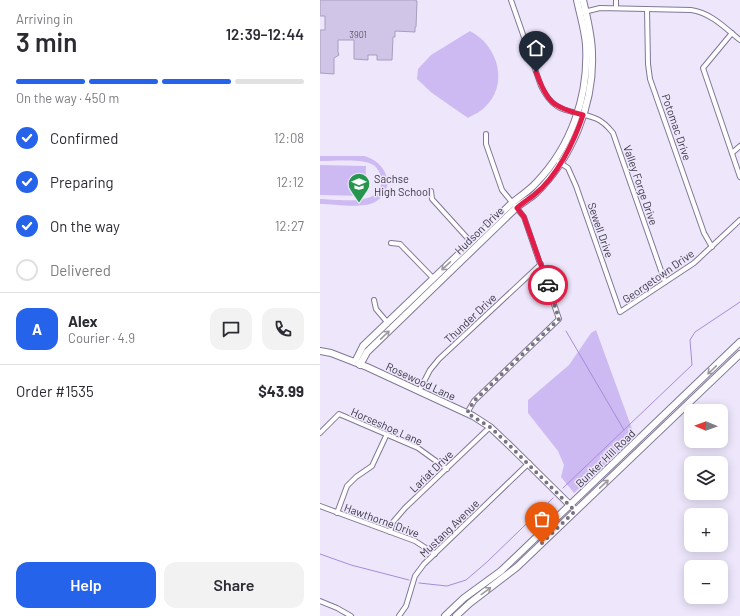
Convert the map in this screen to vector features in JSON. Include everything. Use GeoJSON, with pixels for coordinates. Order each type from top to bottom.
{"type":"FeatureCollection","features":[{"type":"Feature","properties":{"kind":"street","name":"Valley Forge Drive"},"geometry":{"type":"LineString","coordinates":[[511,0],[546,97],[562,110],[597,119],[614,133],[665,282]]}},
{"type":"Feature","properties":{"kind":"street","name":"Hudson Drive"},"geometry":{"type":"LineString","coordinates":[[577,0],[583,12]]}},
{"type":"Feature","properties":{"kind":"street","name":"Hudson Drive"},"geometry":{"type":"LineString","coordinates":[[358,364],[363,346],[433,278],[471,242],[514,205],[535,194],[577,135],[580,115],[588,95],[592,55],[583,12],[583,0]]}},
{"type":"Feature","properties":{"kind":"street"},"geometry":{"type":"LineString","coordinates":[[616,0],[616,8]]}},
{"type":"Feature","properties":{"kind":"street"},"geometry":{"type":"LineString","coordinates":[[583,12],[600,8],[691,10],[711,16],[740,40]]}},
{"type":"Feature","properties":{"kind":"street","name":"Potomac Drive"},"geometry":{"type":"LineString","coordinates":[[647,9],[648,64],[650,78],[704,233],[712,247]]}},
{"type":"Feature","properties":{"kind":"street"},"geometry":{"type":"LineString","coordinates":[[732,33],[703,68],[740,177]]}},
{"type":"Feature","properties":{"kind":"street"},"geometry":{"type":"LineString","coordinates":[[467,413],[474,401],[559,319],[524,217],[502,190],[486,144],[486,134]]}},
{"type":"Feature","properties":{"kind":"street"},"geometry":{"type":"LineString","coordinates":[[732,153],[740,146]]}},
{"type":"Feature","properties":{"kind":"street","name":"Sewell Drive"},"geometry":{"type":"LineString","coordinates":[[558,161],[568,168],[576,186],[620,312]]}},
{"type":"Feature","properties":{"kind":"street"},"geometry":{"type":"LineString","coordinates":[[431,191],[432,199],[471,242]]}},
{"type":"Feature","properties":{"kind":"street","name":"Hudson Drive"},"geometry":{"type":"LineString","coordinates":[[358,364],[367,352],[514,205]]}},
{"type":"Feature","properties":{"kind":"street","name":"Georgetown Drive"},"geometry":{"type":"LineString","coordinates":[[620,312],[694,263],[740,220]]}},
{"type":"Feature","properties":{"kind":"street"},"geometry":{"type":"LineString","coordinates":[[391,243],[400,244],[433,278]]}},
{"type":"Feature","properties":{"kind":"street","name":"Thunder Drive"},"geometry":{"type":"LineString","coordinates":[[419,391],[430,370],[439,359],[541,264]]}},
{"type":"Feature","properties":{"kind":"street"},"geometry":{"type":"LineString","coordinates":[[374,300],[376,309],[388,322]]}},
{"type":"Feature","properties":{"kind":"street","name":"Bunker Hill Road"},"geometry":{"type":"LineString","coordinates":[[445,616],[464,598],[501,571],[740,342]]}},
{"type":"Feature","properties":{"kind":"street","name":"Rosewood Lane"},"geometry":{"type":"LineString","coordinates":[[320,351],[331,353],[419,391],[467,413],[490,427],[529,463],[575,511]]}},
{"type":"Feature","properties":{"kind":"street","name":"Bunker Hill Road"},"geometry":{"type":"LineString","coordinates":[[456,616],[470,603],[512,571],[740,354]]}},
{"type":"Feature","properties":{"kind":"street","name":"Horseshoe Lane"},"geometry":{"type":"LineString","coordinates":[[320,433],[339,414],[386,436],[418,448],[447,469]]}},
{"type":"Feature","properties":{"kind":"street","name":"Lariat Drive"},"geometry":{"type":"LineString","coordinates":[[390,532],[393,522],[405,508],[490,427]]}},
{"type":"Feature","properties":{"kind":"street"},"geometry":{"type":"LineString","coordinates":[[337,513],[348,486],[356,477],[372,466],[386,436]]}},
{"type":"Feature","properties":{"kind":"street","name":"Mustang Avenue"},"geometry":{"type":"LineString","coordinates":[[399,616],[406,606],[415,576],[435,554],[529,463]]}},
{"type":"Feature","properties":{"kind":"street","name":"Hawthorne Drive"},"geometry":{"type":"LineString","coordinates":[[320,506],[416,541],[435,554]]}},
{"type":"Feature","properties":{"kind":"street"},"geometry":{"type":"LineString","coordinates":[[320,601],[351,616]]}},
{"type":"Feature","properties":{"kind":"shaded area"},"geometry":{"type":"Polygon","coordinates":[[[470,31],[480,37],[494,55],[498,77],[497,88],[492,99],[482,109],[468,118],[432,93],[417,79],[418,69],[431,55],[470,31]]]}},
{"type":"Feature","properties":{"kind":"shaded area"},"geometry":{"type":"Polygon","coordinates":[[[320,156],[364,156],[372,159],[383,169],[387,183],[386,190],[382,196],[370,204],[356,206],[320,204],[320,199],[358,200],[368,198],[375,194],[380,188],[381,179],[378,169],[369,163],[352,161],[320,161],[320,156]]]}},
{"type":"Feature","properties":{"kind":"shaded area"},"geometry":{"type":"Polygon","coordinates":[[[320,165],[366,166],[365,196],[320,195],[320,165]]]}},
{"type":"Feature","properties":{"kind":"shaded area"},"geometry":{"type":"Polygon","coordinates":[[[596,330],[635,437],[574,493],[561,477],[564,465],[558,451],[528,413],[528,400],[569,365],[591,333],[596,330]]]}},
{"type":"Feature","properties":{"kind":"building"},"geometry":{"type":"Polygon","coordinates":[[[320,0],[415,0],[417,1],[415,32],[395,31],[395,37],[393,37],[392,60],[377,60],[377,55],[368,55],[368,60],[354,59],[354,40],[338,40],[339,55],[334,58],[334,74],[320,73],[320,30],[325,30],[325,16],[320,16],[320,0]]]}},
{"type":"Feature","properties":{"kind":"waterway"},"geometry":{"type":"LineString","coordinates":[[563,488],[692,365],[690,340],[695,332],[740,302]]}},
{"type":"Feature","properties":{"kind":"waterway"},"geometry":{"type":"LineString","coordinates":[[566,331],[624,430]]}},
{"type":"Feature","properties":{"kind":"waterway"},"geometry":{"type":"LineString","coordinates":[[419,583],[447,586],[466,580],[487,562],[553,498]]}},
{"type":"Feature","properties":{"kind":"waterway"},"geometry":{"type":"LineString","coordinates":[[320,554],[351,565],[409,580]]}},
{"type":"Feature","properties":{"kind":"way so far"},"geometry":{"type":"LineString","coordinates":[[542,543],[575,511],[529,463],[490,427],[467,413],[474,401],[559,319],[548,285]]}},
{"type":"Feature","properties":{"kind":"place","name":"Sachse High School"},"geometry":{"type":"Point","coordinates":[359,204]}},
{"type":"Feature","properties":{"kind":"route"},"geometry":{"type":"LineString","coordinates":[[536,72],[546,97],[562,110],[583,115],[577,135],[561,163],[535,194],[517,208],[524,217],[548,285]]}}]}
